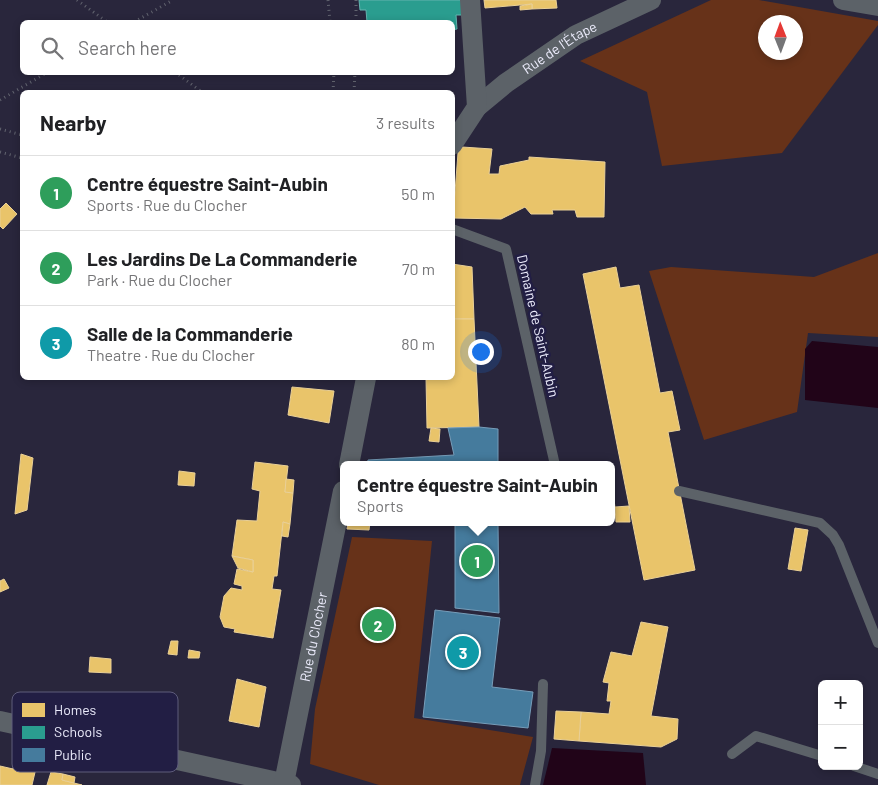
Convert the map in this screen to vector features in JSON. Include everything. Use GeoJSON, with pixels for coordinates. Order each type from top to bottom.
{"type":"FeatureCollection","features":[{"type":"Feature","properties":{"kind":"street"},"geometry":{"type":"LineString","coordinates":[[455,140],[477,107],[470,0]]}},
{"type":"Feature","properties":{"kind":"street","name":"Rue de l'Étape"},"geometry":{"type":"LineString","coordinates":[[477,107],[506,83],[576,35],[650,0]]}},
{"type":"Feature","properties":{"kind":"street"},"geometry":{"type":"LineString","coordinates":[[844,0],[878,6]]}},
{"type":"Feature","properties":{"kind":"street"},"geometry":{"type":"LineString","coordinates":[[350,461],[366,380]]}},
{"type":"Feature","properties":{"kind":"street","name":"Rue du Clocher"},"geometry":{"type":"LineString","coordinates":[[287,784],[340,507]]}},
{"type":"Feature","properties":{"kind":"street"},"geometry":{"type":"LineString","coordinates":[[178,760],[287,784]]}},
{"type":"Feature","properties":{"kind":"lane","name":"Domaine de Saint-Aubin"},"geometry":{"type":"LineString","coordinates":[[455,230],[506,249],[554,461]]}},
{"type":"Feature","properties":{"kind":"lane"},"geometry":{"type":"LineString","coordinates":[[679,491],[820,523],[833,535],[839,545],[878,642]]}},
{"type":"Feature","properties":{"kind":"lane"},"geometry":{"type":"LineString","coordinates":[[535,785],[541,751],[543,684]]}},
{"type":"Feature","properties":{"kind":"lane"},"geometry":{"type":"LineString","coordinates":[[732,754],[756,736],[818,755]]}},
{"type":"Feature","properties":{"kind":"lane"},"geometry":{"type":"LineString","coordinates":[[863,769],[878,774]]}},
{"type":"Feature","properties":{"kind":"path"},"geometry":{"type":"LineString","coordinates":[[76,0],[104,20]]}},
{"type":"Feature","properties":{"kind":"path"},"geometry":{"type":"LineString","coordinates":[[138,20],[173,0]]}},
{"type":"Feature","properties":{"kind":"path"},"geometry":{"type":"LineString","coordinates":[[328,0],[330,20]]}},
{"type":"Feature","properties":{"kind":"path"},"geometry":{"type":"LineString","coordinates":[[356,0],[356,20]]}},
{"type":"Feature","properties":{"kind":"path"},"geometry":{"type":"LineString","coordinates":[[0,100],[43,75]]}},
{"type":"Feature","properties":{"kind":"path"},"geometry":{"type":"LineString","coordinates":[[179,75],[199,90]]}},
{"type":"Feature","properties":{"kind":"path"},"geometry":{"type":"LineString","coordinates":[[333,90],[334,75]]}},
{"type":"Feature","properties":{"kind":"path"},"geometry":{"type":"LineString","coordinates":[[354,90],[355,75]]}},
{"type":"Feature","properties":{"kind":"path"},"geometry":{"type":"LineString","coordinates":[[0,128],[20,134]]}},
{"type":"Feature","properties":{"kind":"path"},"geometry":{"type":"LineString","coordinates":[[0,152],[20,157]]}},
{"type":"Feature","properties":{"kind":"shaded area"},"geometry":{"type":"Polygon","coordinates":[[[711,0],[759,0],[878,21],[878,25],[782,153],[662,166],[647,92],[580,61],[711,0]]]}},
{"type":"Feature","properties":{"kind":"shaded area"},"geometry":{"type":"Polygon","coordinates":[[[878,253],[878,337],[808,333],[797,412],[704,440],[649,271],[671,267],[814,277],[878,253]]]}},
{"type":"Feature","properties":{"kind":"shaded area"},"geometry":{"type":"Polygon","coordinates":[[[812,341],[878,347],[878,408],[805,400],[805,349],[812,341]]]}},
{"type":"Feature","properties":{"kind":"shaded area"},"geometry":{"type":"Polygon","coordinates":[[[352,537],[432,541],[414,718],[533,737],[520,785],[379,785],[310,764],[315,709],[352,537]]]}},
{"type":"Feature","properties":{"kind":"shaded area"},"geometry":{"type":"Polygon","coordinates":[[[552,748],[643,753],[646,785],[543,785],[552,748]]]}},
{"type":"Feature","properties":{"kind":"building: Homes"},"geometry":{"type":"Polygon","coordinates":[[[484,0],[556,0],[557,8],[532,9],[532,4],[485,8],[484,0]]]}},
{"type":"Feature","properties":{"kind":"building: Homes"},"geometry":{"type":"Polygon","coordinates":[[[532,4],[532,9],[520,10],[520,6],[532,4]]]}},
{"type":"Feature","properties":{"kind":"building: Homes"},"geometry":{"type":"Polygon","coordinates":[[[462,147],[492,149],[489,174],[499,174],[500,166],[529,160],[529,157],[605,162],[604,217],[577,217],[575,210],[552,210],[553,214],[531,214],[525,207],[501,219],[455,218],[458,153],[462,147]]]}},
{"type":"Feature","properties":{"kind":"building: Homes"},"geometry":{"type":"Polygon","coordinates":[[[6,203],[17,214],[3,229],[0,226],[0,209],[6,203]]]}},
{"type":"Feature","properties":{"kind":"building: Homes"},"geometry":{"type":"Polygon","coordinates":[[[455,264],[472,267],[474,319],[455,319],[455,264]]]}},
{"type":"Feature","properties":{"kind":"building: Homes"},"geometry":{"type":"Polygon","coordinates":[[[616,267],[620,288],[639,285],[660,393],[672,391],[680,430],[668,432],[695,570],[644,580],[583,274],[616,267]]]}},
{"type":"Feature","properties":{"kind":"building: Homes"},"geometry":{"type":"Polygon","coordinates":[[[455,319],[474,319],[479,427],[427,428],[426,380],[455,380],[455,319]]]}},
{"type":"Feature","properties":{"kind":"building: Homes"},"geometry":{"type":"Polygon","coordinates":[[[292,387],[334,391],[329,423],[288,415],[292,387]]]}},
{"type":"Feature","properties":{"kind":"building: Homes"},"geometry":{"type":"Polygon","coordinates":[[[431,428],[440,429],[439,442],[429,441],[431,428]]]}},
{"type":"Feature","properties":{"kind":"building: Homes"},"geometry":{"type":"Polygon","coordinates":[[[21,454],[33,458],[27,510],[15,514],[21,454]]]}},
{"type":"Feature","properties":{"kind":"building: Homes"},"geometry":{"type":"Polygon","coordinates":[[[255,462],[288,466],[285,492],[293,493],[290,524],[283,522],[277,576],[274,576],[272,589],[281,590],[273,638],[234,632],[235,629],[224,627],[220,617],[224,596],[231,588],[242,590],[242,586],[234,584],[237,569],[253,572],[253,560],[232,556],[237,520],[257,521],[260,491],[252,489],[255,462]]]}},
{"type":"Feature","properties":{"kind":"building: Homes"},"geometry":{"type":"Polygon","coordinates":[[[179,471],[195,473],[194,486],[178,485],[179,471]]]}},
{"type":"Feature","properties":{"kind":"building: Homes"},"geometry":{"type":"Polygon","coordinates":[[[286,479],[294,480],[293,493],[285,492],[286,479]]]}},
{"type":"Feature","properties":{"kind":"building: Homes"},"geometry":{"type":"Polygon","coordinates":[[[629,506],[630,522],[616,522],[615,507],[629,506]]]}},
{"type":"Feature","properties":{"kind":"building: Homes"},"geometry":{"type":"Polygon","coordinates":[[[283,522],[290,524],[288,537],[282,536],[283,522]]]}},
{"type":"Feature","properties":{"kind":"building: Homes"},"geometry":{"type":"Polygon","coordinates":[[[347,526],[370,526],[369,530],[347,529],[347,526]]]}},
{"type":"Feature","properties":{"kind":"building: Homes"},"geometry":{"type":"Polygon","coordinates":[[[795,528],[808,530],[801,571],[788,569],[795,528]]]}},
{"type":"Feature","properties":{"kind":"building: Homes"},"geometry":{"type":"Polygon","coordinates":[[[232,556],[253,560],[253,572],[238,568],[232,556]]]}},
{"type":"Feature","properties":{"kind":"building: Homes"},"geometry":{"type":"Polygon","coordinates":[[[4,579],[9,588],[0,592],[0,581],[4,579]]]}},
{"type":"Feature","properties":{"kind":"building: Homes"},"geometry":{"type":"Polygon","coordinates":[[[641,622],[668,627],[651,716],[678,719],[677,739],[661,747],[579,741],[581,712],[609,714],[611,701],[607,701],[609,683],[603,682],[611,652],[632,656],[641,622]]]}},
{"type":"Feature","properties":{"kind":"building: Homes"},"geometry":{"type":"Polygon","coordinates":[[[171,641],[178,641],[177,655],[168,654],[171,641]]]}},
{"type":"Feature","properties":{"kind":"building: Homes"},"geometry":{"type":"Polygon","coordinates":[[[189,650],[200,652],[199,658],[188,658],[189,650]]]}},
{"type":"Feature","properties":{"kind":"building: Homes"},"geometry":{"type":"Polygon","coordinates":[[[90,657],[111,659],[111,673],[89,672],[90,657]]]}},
{"type":"Feature","properties":{"kind":"building: Homes"},"geometry":{"type":"Polygon","coordinates":[[[237,679],[266,687],[259,727],[229,721],[237,679]]]}},
{"type":"Feature","properties":{"kind":"building: Homes"},"geometry":{"type":"Polygon","coordinates":[[[556,711],[581,712],[579,741],[554,739],[556,711]]]}},
{"type":"Feature","properties":{"kind":"building: Homes"},"geometry":{"type":"Polygon","coordinates":[[[0,766],[12,769],[12,772],[35,772],[32,785],[0,785],[0,766]]]}},
{"type":"Feature","properties":{"kind":"building: Homes"},"geometry":{"type":"Polygon","coordinates":[[[51,772],[63,774],[62,780],[82,785],[47,785],[51,772]]]}},
{"type":"Feature","properties":{"kind":"building: Homes"},"geometry":{"type":"Polygon","coordinates":[[[63,774],[75,777],[74,783],[62,780],[63,774]]]}},
{"type":"Feature","properties":{"kind":"building: Schools"},"geometry":{"type":"Polygon","coordinates":[[[359,0],[462,0],[463,15],[456,15],[457,29],[455,29],[455,20],[367,20],[366,10],[360,10],[359,0]]]}},
{"type":"Feature","properties":{"kind":"building: Public"},"geometry":{"type":"Polygon","coordinates":[[[479,427],[498,429],[498,461],[368,461],[454,455],[448,428],[479,427]]]}},
{"type":"Feature","properties":{"kind":"building: Public"},"geometry":{"type":"Polygon","coordinates":[[[455,526],[498,526],[499,613],[455,608],[455,526]]]}},
{"type":"Feature","properties":{"kind":"building: Public"},"geometry":{"type":"Polygon","coordinates":[[[435,610],[500,618],[492,687],[533,692],[528,728],[423,717],[435,610]]]}},
{"type":"Feature","properties":{"kind":"place","name":"Centre équestre Saint-Aubin"},"geometry":{"type":"Point","coordinates":[477,561]}},
{"type":"Feature","properties":{"kind":"place","name":"Les Jardins De La Commanderie"},"geometry":{"type":"Point","coordinates":[378,625]}},
{"type":"Feature","properties":{"kind":"place","name":"Salle de la Commanderie"},"geometry":{"type":"Point","coordinates":[463,652]}}]}
